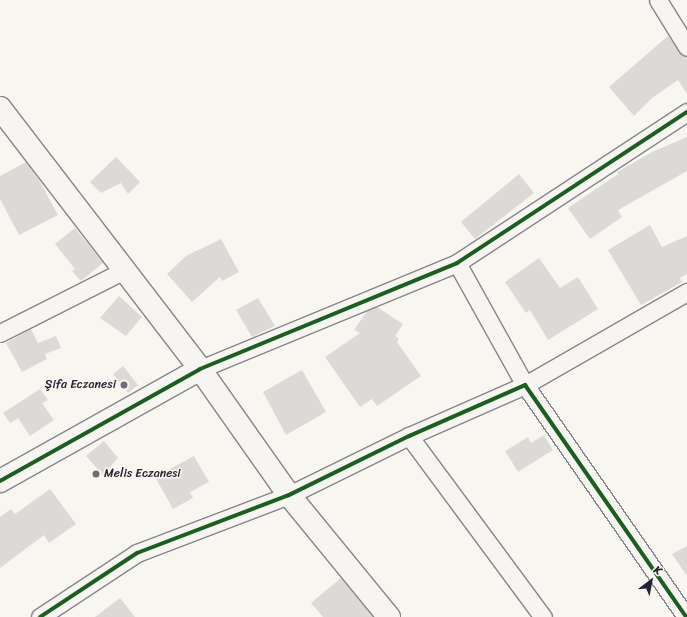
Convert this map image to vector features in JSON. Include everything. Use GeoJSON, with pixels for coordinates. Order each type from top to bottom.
{"type":"FeatureCollection","features":[{"type":"Feature","properties":{"kind":"street"},"geometry":{"type":"LineString","coordinates":[[658,0],[687,47]]}},
{"type":"Feature","properties":{"kind":"street"},"geometry":{"type":"LineString","coordinates":[[0,108],[123,271],[200,369],[289,495],[389,617]]}},
{"type":"Feature","properties":{"kind":"street"},"geometry":{"type":"LineString","coordinates":[[0,481],[200,369],[457,263],[687,112]]}},
{"type":"Feature","properties":{"kind":"street"},"geometry":{"type":"LineString","coordinates":[[457,263],[525,385],[686,617]]}},
{"type":"Feature","properties":{"kind":"street"},"geometry":{"type":"LineString","coordinates":[[0,332],[123,271]]}},
{"type":"Feature","properties":{"kind":"street"},"geometry":{"type":"LineString","coordinates":[[40,617],[137,553],[289,495],[409,436],[525,385],[687,292]]}},
{"type":"Feature","properties":{"kind":"street"},"geometry":{"type":"LineString","coordinates":[[409,436],[543,617]]}},
{"type":"Feature","properties":{"kind":"building"},"geometry":{"type":"Polygon","coordinates":[[[668,36],[687,60],[687,94],[678,80],[652,98],[634,116],[609,87],[668,36]]]}},
{"type":"Feature","properties":{"kind":"building"},"geometry":{"type":"Polygon","coordinates":[[[687,137],[687,171],[618,210],[622,217],[590,239],[568,208],[618,174],[617,172],[652,152],[687,137]]]}},
{"type":"Feature","properties":{"kind":"building"},"geometry":{"type":"Polygon","coordinates":[[[116,157],[140,182],[128,194],[121,183],[101,193],[90,182],[116,157]]]}},
{"type":"Feature","properties":{"kind":"building"},"geometry":{"type":"Polygon","coordinates":[[[26,162],[39,180],[58,215],[19,235],[0,199],[0,176],[26,162]]]}},
{"type":"Feature","properties":{"kind":"building"},"geometry":{"type":"Polygon","coordinates":[[[519,174],[534,193],[475,239],[461,222],[519,174]]]}},
{"type":"Feature","properties":{"kind":"building"},"geometry":{"type":"Polygon","coordinates":[[[650,225],[662,247],[687,236],[687,274],[680,278],[682,282],[641,305],[608,250],[650,225]]]}},
{"type":"Feature","properties":{"kind":"building"},"geometry":{"type":"Polygon","coordinates":[[[75,228],[103,263],[81,281],[72,271],[75,269],[55,244],[75,228]]]}},
{"type":"Feature","properties":{"kind":"building"},"geometry":{"type":"Polygon","coordinates":[[[221,239],[239,272],[222,281],[220,277],[192,302],[167,274],[186,256],[221,239]]]}},
{"type":"Feature","properties":{"kind":"building"},"geometry":{"type":"Polygon","coordinates":[[[539,258],[560,288],[578,277],[598,309],[548,340],[530,310],[526,313],[505,282],[539,258]]]}},
{"type":"Feature","properties":{"kind":"building"},"geometry":{"type":"Polygon","coordinates":[[[119,296],[142,317],[126,336],[100,318],[119,296]]]}},
{"type":"Feature","properties":{"kind":"building"},"geometry":{"type":"Polygon","coordinates":[[[258,298],[275,326],[252,337],[236,310],[258,298]]]}},
{"type":"Feature","properties":{"kind":"building"},"geometry":{"type":"Polygon","coordinates":[[[377,307],[403,324],[395,336],[399,339],[397,342],[421,376],[377,406],[372,399],[360,407],[325,357],[360,333],[354,330],[367,311],[377,307]]]}},
{"type":"Feature","properties":{"kind":"building"},"geometry":{"type":"Polygon","coordinates":[[[31,329],[38,343],[56,336],[61,348],[45,354],[47,359],[22,372],[6,343],[31,329]]]}},
{"type":"Feature","properties":{"kind":"building"},"geometry":{"type":"Polygon","coordinates":[[[123,366],[138,385],[128,393],[113,374],[123,366]]]}},
{"type":"Feature","properties":{"kind":"building"},"geometry":{"type":"Polygon","coordinates":[[[302,370],[326,412],[286,435],[263,392],[302,370]]]}},
{"type":"Feature","properties":{"kind":"building"},"geometry":{"type":"Polygon","coordinates":[[[40,389],[48,400],[42,403],[54,420],[30,436],[18,418],[10,423],[3,413],[40,389]]]}},
{"type":"Feature","properties":{"kind":"building"},"geometry":{"type":"Polygon","coordinates":[[[544,435],[553,450],[518,472],[505,451],[528,437],[531,443],[544,435]]]}},
{"type":"Feature","properties":{"kind":"building"},"geometry":{"type":"Polygon","coordinates":[[[104,441],[118,458],[103,475],[86,456],[104,441]]]}},
{"type":"Feature","properties":{"kind":"building"},"geometry":{"type":"Polygon","coordinates":[[[194,456],[209,482],[190,492],[193,498],[173,509],[155,477],[194,456]]]}},
{"type":"Feature","properties":{"kind":"building"},"geometry":{"type":"Polygon","coordinates":[[[50,489],[76,524],[49,543],[44,535],[0,568],[0,517],[11,509],[15,514],[50,489]]]}},
{"type":"Feature","properties":{"kind":"building"},"geometry":{"type":"Polygon","coordinates":[[[687,546],[687,576],[672,554],[687,546]]]}},
{"type":"Feature","properties":{"kind":"building"},"geometry":{"type":"Polygon","coordinates":[[[341,578],[373,617],[323,617],[311,603],[341,578]]]}},
{"type":"Feature","properties":{"kind":"building"},"geometry":{"type":"Polygon","coordinates":[[[120,598],[135,617],[95,617],[120,598]]]}},
{"type":"Feature","properties":{"kind":"cycle path"},"geometry":{"type":"LineString","coordinates":[[0,481],[200,369],[457,263],[687,112]]}},
{"type":"Feature","properties":{"kind":"cycle path"},"geometry":{"type":"LineString","coordinates":[[40,617],[137,553],[289,495],[409,436],[525,385],[686,617]]}},
{"type":"Feature","properties":{"kind":"place","name":"Şifa Eczanesi"},"geometry":{"type":"Point","coordinates":[124,385]}},
{"type":"Feature","properties":{"kind":"place","name":"Melis Eczanesi"},"geometry":{"type":"Point","coordinates":[96,474]}}]}
